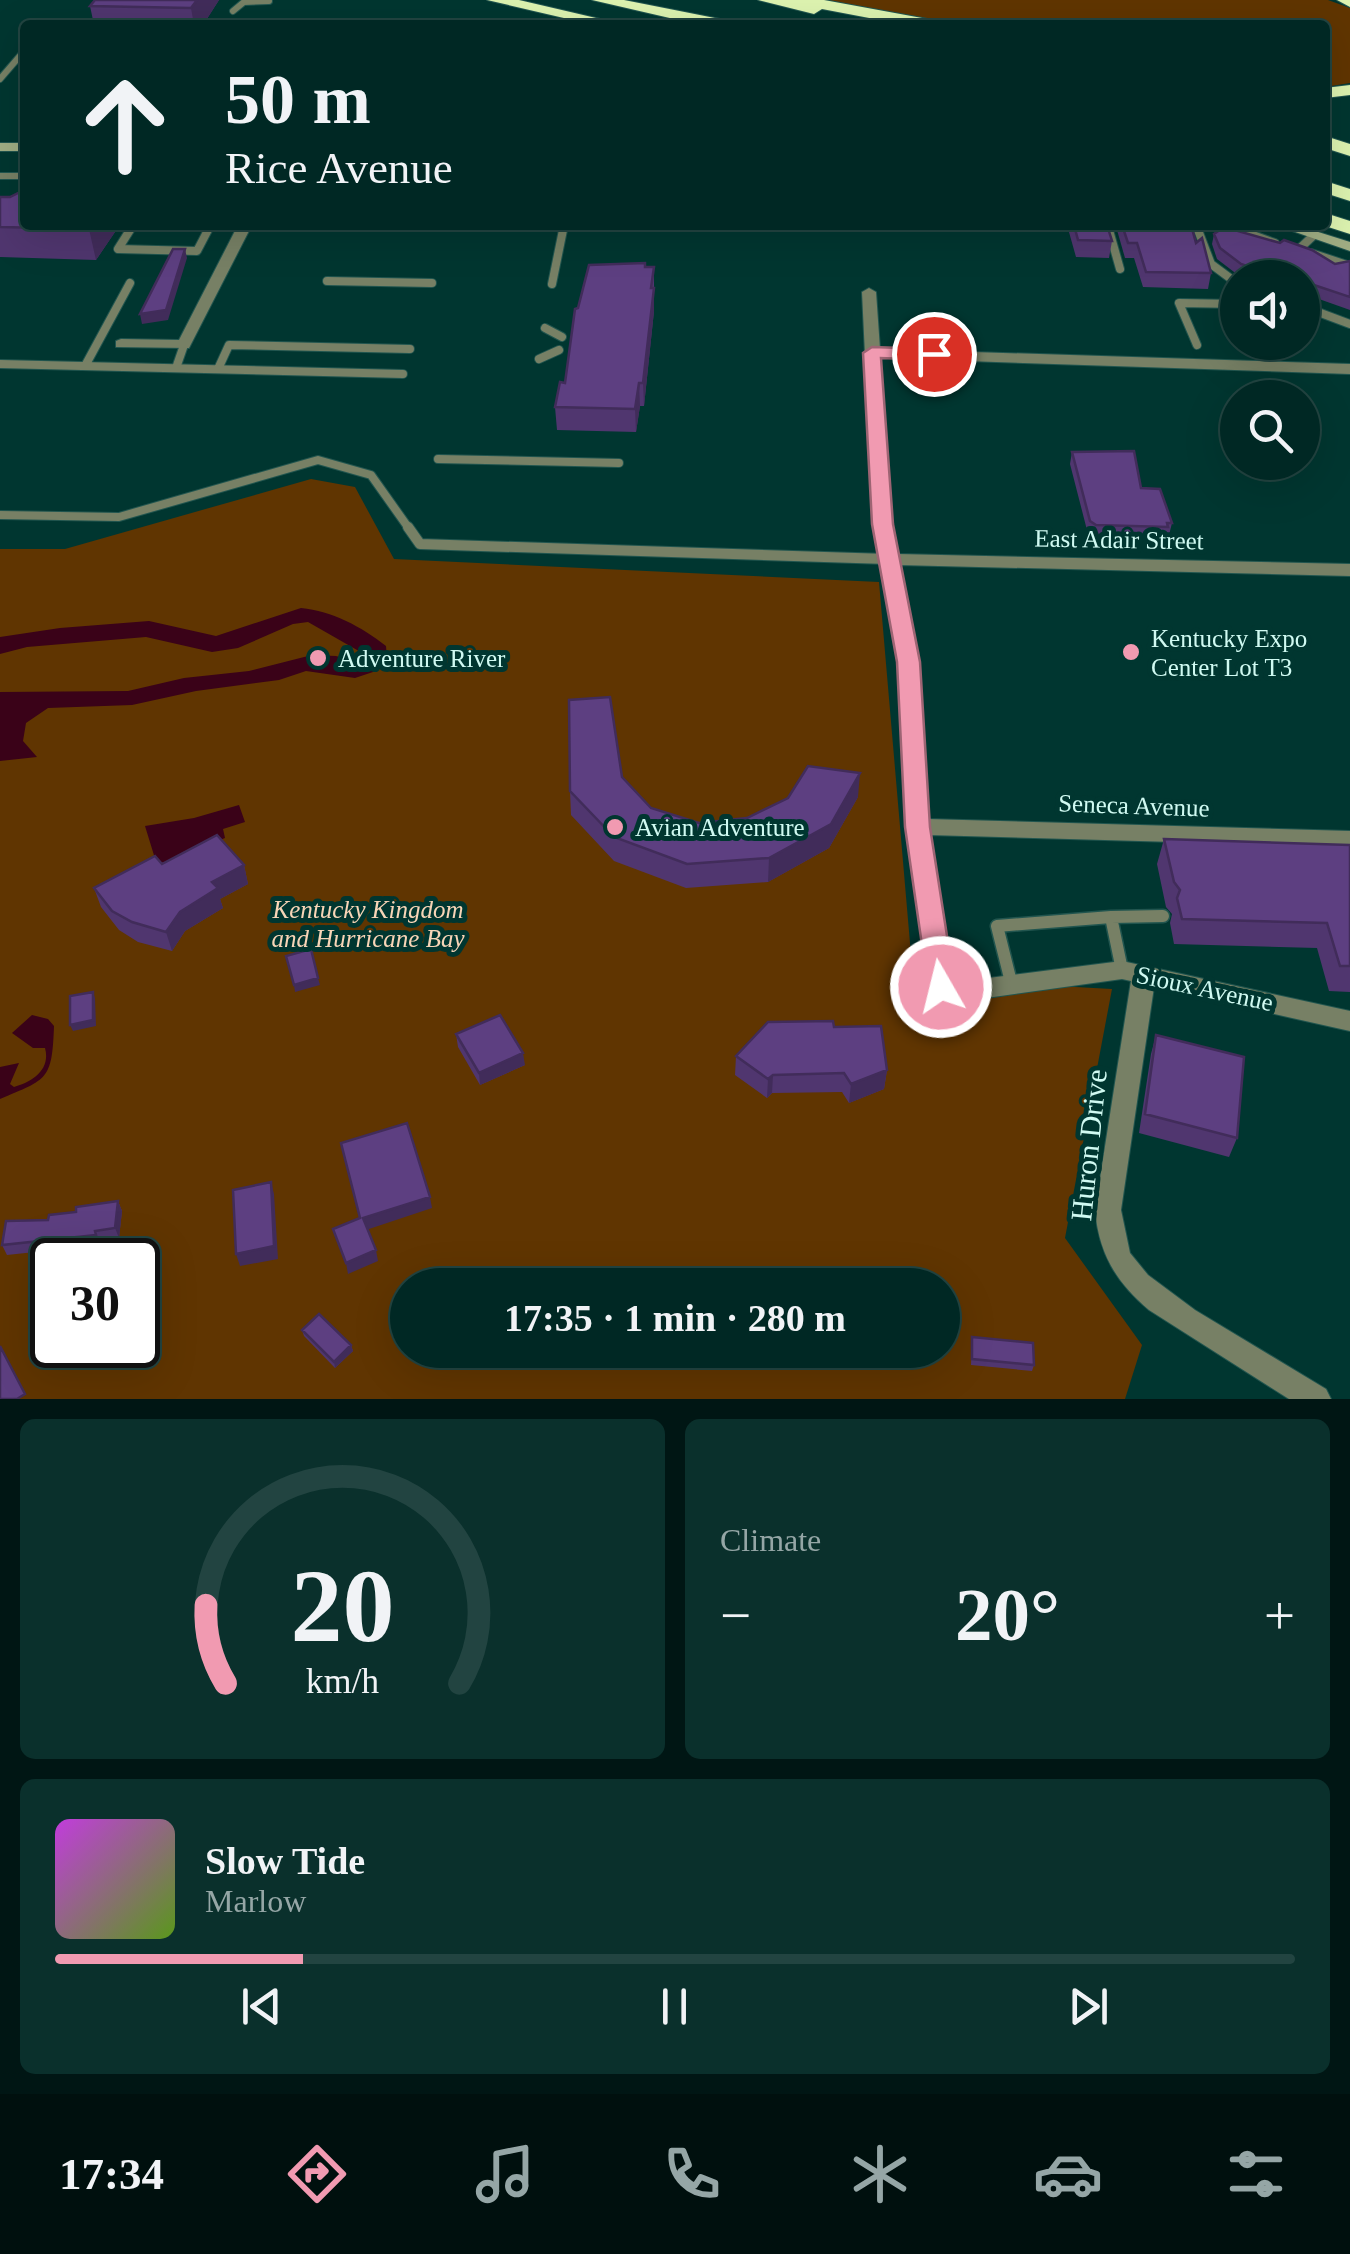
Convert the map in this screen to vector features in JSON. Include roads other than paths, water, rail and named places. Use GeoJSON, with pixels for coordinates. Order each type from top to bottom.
{"type":"FeatureCollection","features":[{"type":"Feature","properties":{"kind":"highway"},"geometry":{"type":"LineString","coordinates":[[496,0],[594,20]]}},
{"type":"Feature","properties":{"kind":"highway"},"geometry":{"type":"LineString","coordinates":[[600,0],[700,20]]}},
{"type":"Feature","properties":{"kind":"highway"},"geometry":{"type":"LineString","coordinates":[[690,0],[786,20]]}},
{"type":"Feature","properties":{"kind":"highway"},"geometry":{"type":"LineString","coordinates":[[766,0],[870,20]]}},
{"type":"Feature","properties":{"kind":"highway"},"geometry":{"type":"LineString","coordinates":[[798,0],[906,20]]}},
{"type":"Feature","properties":{"kind":"main road"},"geometry":{"type":"LineString","coordinates":[[1324,230],[1350,247]]}},
{"type":"Feature","properties":{"kind":"street"},"geometry":{"type":"LineString","coordinates":[[121,344],[184,345],[242,230]]}},
{"type":"Feature","properties":{"kind":"street"},"geometry":{"type":"LineString","coordinates":[[869,292],[887,558],[908,662],[918,827]]}},
{"type":"Feature","properties":{"kind":"street"},"geometry":{"type":"LineString","coordinates":[[872,353],[1350,369]]}},
{"type":"Feature","properties":{"kind":"street","name":"East Adair Street"},"geometry":{"type":"LineString","coordinates":[[887,558],[1350,570]]}},
{"type":"Feature","properties":{"kind":"street","name":"Seneca Avenue"},"geometry":{"type":"LineString","coordinates":[[918,827],[1350,838]]}},
{"type":"Feature","properties":{"kind":"street","name":"Sioux Avenue"},"geometry":{"type":"LineString","coordinates":[[918,827],[941,987],[965,991],[1012,982],[1133,972],[1350,1021]]}},
{"type":"Feature","properties":{"kind":"street","name":"Huron Drive"},"geometry":{"type":"LineString","coordinates":[[1133,972],[1108,1210],[1113,1244],[1126,1269],[1159,1299],[1316,1399]]}},
{"type":"Feature","properties":{"kind":"lane"},"geometry":{"type":"LineString","coordinates":[[233,11],[244,2],[270,1]]}},
{"type":"Feature","properties":{"kind":"lane"},"geometry":{"type":"LineString","coordinates":[[0,79],[20,56]]}},
{"type":"Feature","properties":{"kind":"lane"},"geometry":{"type":"LineString","coordinates":[[130,230],[118,249],[197,251],[208,230]]}},
{"type":"Feature","properties":{"kind":"lane"},"geometry":{"type":"LineString","coordinates":[[552,284],[563,230]]}},
{"type":"Feature","properties":{"kind":"lane"},"geometry":{"type":"LineString","coordinates":[[1109,230],[1120,269]]}},
{"type":"Feature","properties":{"kind":"lane"},"geometry":{"type":"LineString","coordinates":[[1198,230],[1210,264],[1220,271]]}},
{"type":"Feature","properties":{"kind":"lane"},"geometry":{"type":"LineString","coordinates":[[1239,230],[1350,266]]}},
{"type":"Feature","properties":{"kind":"lane"},"geometry":{"type":"LineString","coordinates":[[1298,250],[1317,230]]}},
{"type":"Feature","properties":{"kind":"lane"},"geometry":{"type":"LineString","coordinates":[[1312,253],[1333,268]]}},
{"type":"Feature","properties":{"kind":"lane"},"geometry":{"type":"LineString","coordinates":[[326,281],[432,283]]}},
{"type":"Feature","properties":{"kind":"lane"},"geometry":{"type":"LineString","coordinates":[[85,366],[130,282]]}},
{"type":"Feature","properties":{"kind":"lane"},"geometry":{"type":"LineString","coordinates":[[1197,345],[1179,303],[1220,304]]}},
{"type":"Feature","properties":{"kind":"lane"},"geometry":{"type":"LineString","coordinates":[[1320,313],[1350,324]]}},
{"type":"Feature","properties":{"kind":"lane"},"geometry":{"type":"LineString","coordinates":[[545,328],[562,336]]}},
{"type":"Feature","properties":{"kind":"lane"},"geometry":{"type":"LineString","coordinates":[[176,368],[184,345]]}},
{"type":"Feature","properties":{"kind":"lane"},"geometry":{"type":"LineString","coordinates":[[218,369],[229,345],[410,349]]}},
{"type":"Feature","properties":{"kind":"lane"},"geometry":{"type":"LineString","coordinates":[[539,359],[560,350]]}},
{"type":"Feature","properties":{"kind":"lane"},"geometry":{"type":"LineString","coordinates":[[0,364],[404,374]]}},
{"type":"Feature","properties":{"kind":"lane"},"geometry":{"type":"LineString","coordinates":[[438,459],[619,462]]}},
{"type":"Feature","properties":{"kind":"lane"},"geometry":{"type":"LineString","coordinates":[[0,514],[119,517],[318,460],[372,475],[420,544],[887,558]]}},
{"type":"Feature","properties":{"kind":"lane"},"geometry":{"type":"LineString","coordinates":[[1012,982],[997,926],[1163,916]]}},
{"type":"Feature","properties":{"kind":"lane"},"geometry":{"type":"LineString","coordinates":[[1111,917],[1133,972]]}},
{"type":"Feature","properties":{"kind":"place","name":"Kentucky Expo Center Lot T3"},"geometry":{"type":"Point","coordinates":[1131,652]}},
{"type":"Feature","properties":{"kind":"place","name":"Adventure River"},"geometry":{"type":"Point","coordinates":[318,658]}},
{"type":"Feature","properties":{"kind":"place","name":"Avian Adventure"},"geometry":{"type":"Point","coordinates":[615,827]}},
{"type":"Feature","properties":{"kind":"park label","name":"Kentucky Kingdom and Hurricane Bay"},"geometry":{"type":"Point","coordinates":[368,924]}}]}
